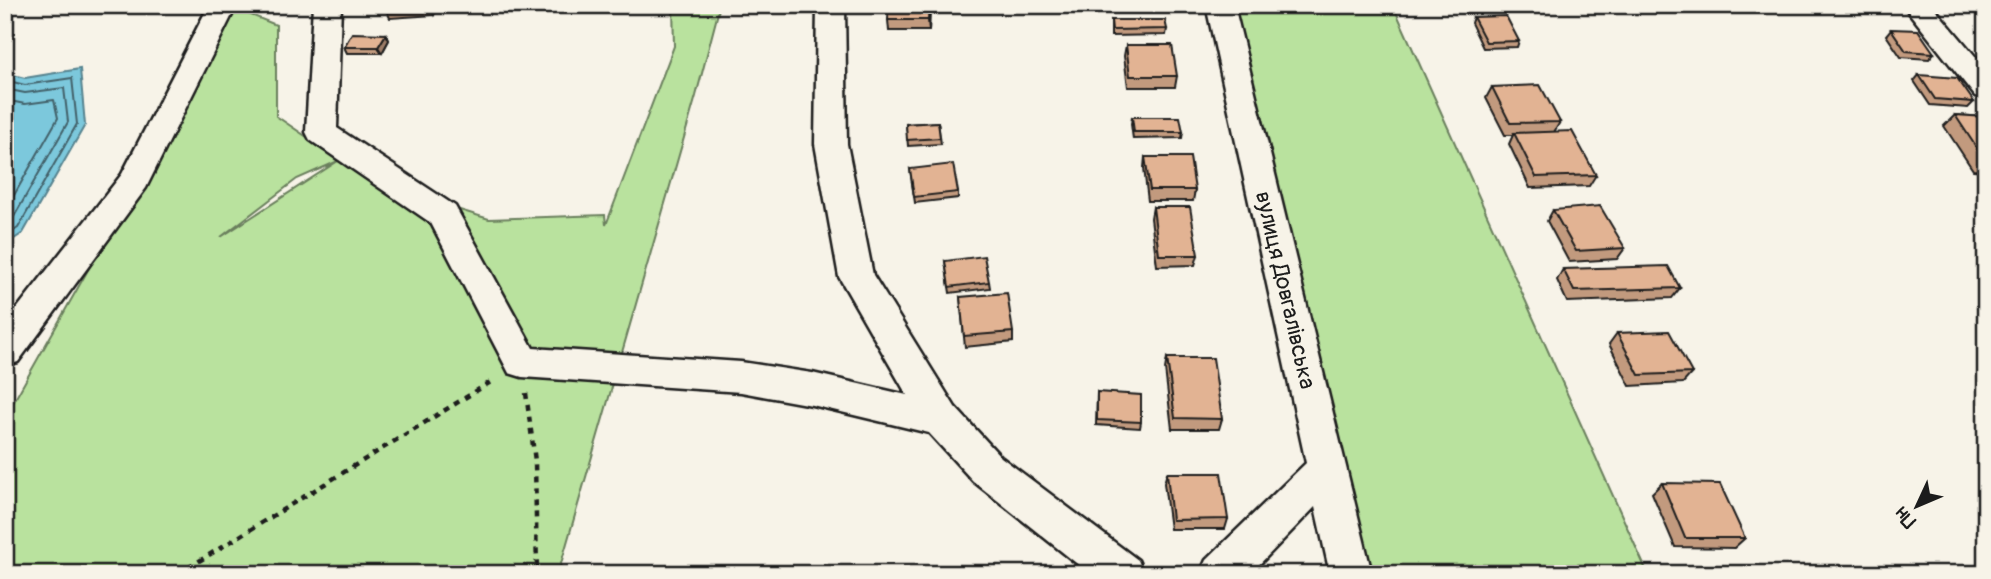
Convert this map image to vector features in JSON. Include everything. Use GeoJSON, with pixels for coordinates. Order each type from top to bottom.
{"type":"FeatureCollection","features":[{"type":"Feature","properties":{"kind":"street"},"geometry":{"type":"LineString","coordinates":[[5,351],[135,180],[223,5]]}},
{"type":"Feature","properties":{"kind":"street"},"geometry":{"type":"LineString","coordinates":[[327,5],[321,132],[443,215],[522,362],[741,377],[812,389],[941,419]]}},
{"type":"Feature","properties":{"kind":"street"},"geometry":{"type":"LineString","coordinates":[[831,5],[831,144],[856,277],[941,419],[987,469],[1123,574]]}},
{"type":"Feature","properties":{"kind":"street","name":"вулиця Довгалівська"},"geometry":{"type":"LineString","coordinates":[[1220,5],[1351,574]]}},
{"type":"Feature","properties":{"kind":"street"},"geometry":{"type":"LineString","coordinates":[[1917,5],[1986,89]]}},
{"type":"Feature","properties":{"kind":"street"},"geometry":{"type":"LineString","coordinates":[[1221,574],[1327,468]]}},
{"type":"Feature","properties":{"kind":"path"},"geometry":{"type":"LineString","coordinates":[[178,574],[522,362],[535,461],[537,574]]}},
{"type":"Feature","properties":{"kind":"green space"},"geometry":{"type":"Polygon","coordinates":[[[673,5],[720,5],[558,574],[5,574],[5,417],[128,199],[206,39],[236,9],[276,25],[276,116],[378,185],[489,219],[605,215],[606,225],[674,46],[673,5]],[[338,161],[297,179],[221,237],[338,161]]]}},
{"type":"Feature","properties":{"kind":"green space"},"geometry":{"type":"Polygon","coordinates":[[[1220,5],[1393,5],[1648,574],[1351,574],[1220,5]]]}},
{"type":"Feature","properties":{"kind":"water"},"geometry":{"type":"Polygon","coordinates":[[[80,69],[85,125],[23,233],[5,245],[5,73],[25,78],[80,69]]]}},
{"type":"Feature","properties":{"kind":"building"},"geometry":{"type":"Polygon","coordinates":[[[390,5],[433,5],[431,9],[387,12],[390,5]]]}},
{"type":"Feature","properties":{"kind":"building"},"geometry":{"type":"Polygon","coordinates":[[[889,5],[929,5],[928,20],[888,20],[889,5]]]}},
{"type":"Feature","properties":{"kind":"building"},"geometry":{"type":"Polygon","coordinates":[[[1506,16],[1519,41],[1486,42],[1473,17],[1506,16]]]}},
{"type":"Feature","properties":{"kind":"building"},"geometry":{"type":"Polygon","coordinates":[[[1111,20],[1165,20],[1167,29],[1112,30],[1111,20]]]}},
{"type":"Feature","properties":{"kind":"building"},"geometry":{"type":"Polygon","coordinates":[[[1891,29],[1918,30],[1934,53],[1906,51],[1891,29]]]}},
{"type":"Feature","properties":{"kind":"building"},"geometry":{"type":"Polygon","coordinates":[[[352,33],[386,34],[378,47],[344,47],[352,33]]]}},
{"type":"Feature","properties":{"kind":"building"},"geometry":{"type":"Polygon","coordinates":[[[1126,45],[1172,45],[1177,76],[1130,76],[1126,45]]]}},
{"type":"Feature","properties":{"kind":"building"},"geometry":{"type":"Polygon","coordinates":[[[1919,75],[1957,78],[1974,102],[1935,99],[1919,75]]]}},
{"type":"Feature","properties":{"kind":"building"},"geometry":{"type":"Polygon","coordinates":[[[1540,85],[1560,122],[1510,123],[1492,87],[1540,85]]]}},
{"type":"Feature","properties":{"kind":"building"},"geometry":{"type":"Polygon","coordinates":[[[1955,115],[1986,117],[1986,159],[1984,159],[1955,115]]]}},
{"type":"Feature","properties":{"kind":"building"},"geometry":{"type":"Polygon","coordinates":[[[1132,117],[1180,117],[1183,132],[1134,132],[1132,117]]]}},
{"type":"Feature","properties":{"kind":"building"},"geometry":{"type":"Polygon","coordinates":[[[938,122],[940,138],[907,140],[906,124],[938,122]]]}},
{"type":"Feature","properties":{"kind":"building"},"geometry":{"type":"Polygon","coordinates":[[[1572,131],[1596,175],[1536,177],[1514,133],[1572,131]]]}},
{"type":"Feature","properties":{"kind":"building"},"geometry":{"type":"Polygon","coordinates":[[[1145,157],[1190,157],[1195,190],[1150,190],[1145,157]]]}},
{"type":"Feature","properties":{"kind":"building"},"geometry":{"type":"Polygon","coordinates":[[[953,164],[958,192],[914,197],[910,169],[953,164]]]}},
{"type":"Feature","properties":{"kind":"building"},"geometry":{"type":"Polygon","coordinates":[[[1600,206],[1625,248],[1576,251],[1553,210],[1600,206]]]}},
{"type":"Feature","properties":{"kind":"building"},"geometry":{"type":"Polygon","coordinates":[[[1153,207],[1190,207],[1198,255],[1159,255],[1153,207]]]}},
{"type":"Feature","properties":{"kind":"building"},"geometry":{"type":"Polygon","coordinates":[[[984,256],[989,282],[949,287],[945,261],[984,256]]]}},
{"type":"Feature","properties":{"kind":"building"},"geometry":{"type":"Polygon","coordinates":[[[1668,266],[1680,288],[1574,291],[1563,269],[1668,266]]]}},
{"type":"Feature","properties":{"kind":"building"},"geometry":{"type":"Polygon","coordinates":[[[1007,293],[1013,332],[964,336],[960,297],[1007,293]]]}},
{"type":"Feature","properties":{"kind":"building"},"geometry":{"type":"Polygon","coordinates":[[[1669,331],[1692,373],[1639,375],[1617,333],[1669,331]]]}},
{"type":"Feature","properties":{"kind":"building"},"geometry":{"type":"Polygon","coordinates":[[[1167,358],[1213,358],[1222,419],[1175,418],[1167,358]]]}},
{"type":"Feature","properties":{"kind":"building"},"geometry":{"type":"Polygon","coordinates":[[[1097,392],[1141,395],[1141,422],[1097,420],[1097,392]]]}},
{"type":"Feature","properties":{"kind":"building"},"geometry":{"type":"Polygon","coordinates":[[[1167,473],[1221,473],[1228,519],[1172,520],[1167,473]]]}},
{"type":"Feature","properties":{"kind":"building"},"geometry":{"type":"Polygon","coordinates":[[[1662,483],[1720,484],[1745,538],[1685,538],[1662,483]]]}}]}
